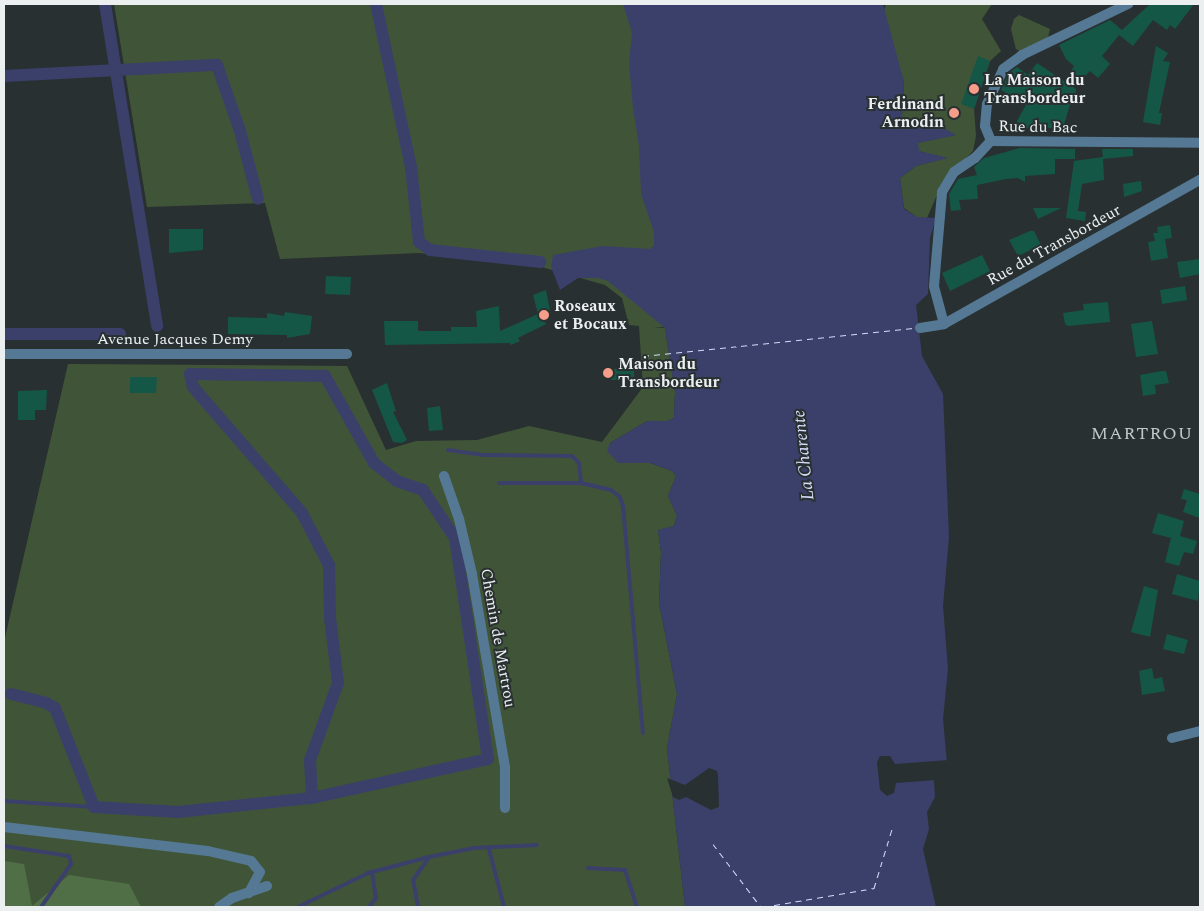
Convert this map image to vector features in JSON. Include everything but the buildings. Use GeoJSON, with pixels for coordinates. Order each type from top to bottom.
{"type":"FeatureCollection","features":[{"type":"Feature","properties":{"kind":"street"},"geometry":{"type":"LineString","coordinates":[[991,141],[985,126],[986,104],[1003,69],[1022,55],[1128,4]]}},
{"type":"Feature","properties":{"kind":"street","name":"Rue du Bac"},"geometry":{"type":"LineString","coordinates":[[944,324],[934,286],[942,192],[954,172],[975,158],[991,141],[1200,142]]}},
{"type":"Feature","properties":{"kind":"street","name":"Rue du Transbordeur"},"geometry":{"type":"LineString","coordinates":[[920,328],[944,324],[1200,180]]}},
{"type":"Feature","properties":{"kind":"street","name":"Avenue Jacques Demy"},"geometry":{"type":"LineString","coordinates":[[4,354],[347,354]]}},
{"type":"Feature","properties":{"kind":"street","name":"Chemin de Martrou"},"geometry":{"type":"LineString","coordinates":[[444,476],[459,519],[472,574],[505,767],[505,808]]}},
{"type":"Feature","properties":{"kind":"street"},"geometry":{"type":"LineString","coordinates":[[1172,738],[1200,732]]}},
{"type":"Feature","properties":{"kind":"street"},"geometry":{"type":"LineString","coordinates":[[4,826],[208,851],[251,861],[260,872],[249,893]]}},
{"type":"Feature","properties":{"kind":"street"},"geometry":{"type":"LineString","coordinates":[[220,907],[232,898],[267,886]]}},
{"type":"Feature","properties":{"kind":"green space"},"geometry":{"type":"Polygon","coordinates":[[[114,4],[635,4],[657,254],[615,276],[664,327],[653,327],[665,328],[675,392],[674,418],[667,421],[647,421],[610,443],[618,463],[650,463],[672,471],[676,476],[668,496],[677,516],[674,526],[658,530],[661,552],[659,603],[677,694],[667,748],[685,907],[4,907],[4,642],[68,364],[347,366],[386,450],[416,441],[477,440],[529,426],[602,442],[643,387],[639,326],[629,325],[622,298],[605,285],[538,266],[419,253],[280,259],[265,203],[147,207],[114,4]]]}},
{"type":"Feature","properties":{"kind":"green space"},"geometry":{"type":"Polygon","coordinates":[[[886,4],[992,4],[982,19],[1001,51],[990,61],[974,109],[976,136],[973,151],[943,181],[927,218],[917,217],[904,208],[900,178],[916,166],[947,158],[918,151],[917,143],[955,135],[942,127],[914,127],[902,117],[904,82],[883,14],[886,4]]]}},
{"type":"Feature","properties":{"kind":"green space"},"geometry":{"type":"Polygon","coordinates":[[[1019,15],[1050,29],[1048,38],[1020,51],[1016,49],[1011,29],[1014,19],[1019,15]]]}},
{"type":"Feature","properties":{"kind":"green space"},"geometry":{"type":"Polygon","coordinates":[[[4,861],[24,864],[32,906],[69,875],[129,884],[141,907],[4,907],[4,861]]]}},
{"type":"Feature","properties":{"kind":"water","name":"La Charente"},"geometry":{"type":"Polygon","coordinates":[[[623,4],[883,4],[904,82],[902,117],[914,127],[942,127],[956,135],[918,143],[919,151],[948,158],[916,166],[900,178],[904,209],[917,217],[936,218],[930,238],[928,294],[916,305],[922,356],[943,394],[949,537],[943,606],[948,669],[943,719],[947,764],[933,767],[935,797],[927,812],[929,829],[923,849],[936,907],[685,907],[667,748],[677,694],[659,603],[661,552],[658,530],[674,526],[677,516],[668,496],[676,476],[672,471],[650,463],[618,463],[607,451],[610,443],[647,421],[667,421],[674,418],[675,392],[665,328],[608,281],[598,278],[578,278],[560,290],[551,267],[553,255],[603,246],[650,249],[654,246],[654,232],[641,194],[639,146],[629,64],[632,33],[623,4]]]}},
{"type":"Feature","properties":{"kind":"pier"},"geometry":{"type":"Polygon","coordinates":[[[880,756],[890,756],[895,764],[949,760],[949,765],[936,769],[936,780],[896,783],[894,793],[887,796],[880,790],[877,762],[880,756]]]}},
{"type":"Feature","properties":{"kind":"pier"},"geometry":{"type":"Polygon","coordinates":[[[709,768],[717,771],[719,807],[711,810],[686,797],[679,800],[673,797],[667,778],[685,785],[709,768]]]}},
{"type":"Feature","properties":{"kind":"waterway"},"geometry":{"type":"LineString","coordinates":[[105,4],[157,326]]}},
{"type":"Feature","properties":{"kind":"waterway"},"geometry":{"type":"LineString","coordinates":[[376,4],[411,167],[419,242],[430,250],[540,262]]}},
{"type":"Feature","properties":{"kind":"waterway"},"geometry":{"type":"LineString","coordinates":[[4,76],[217,65],[240,131],[258,199]]}},
{"type":"Feature","properties":{"kind":"waterway"},"geometry":{"type":"LineString","coordinates":[[4,334],[120,334]]}},
{"type":"Feature","properties":{"kind":"waterway"},"geometry":{"type":"LineString","coordinates":[[11,694],[46,703],[55,708],[94,807],[178,812],[312,798],[488,759],[455,538],[423,490],[397,481],[374,463],[325,376],[190,374],[193,387],[302,513],[329,565],[330,618],[338,683],[310,760],[312,798]]}},
{"type":"Feature","properties":{"kind":"waterway"},"geometry":{"type":"LineString","coordinates":[[448,450],[483,455],[572,456],[579,463],[581,483]]}},
{"type":"Feature","properties":{"kind":"waterway"},"geometry":{"type":"LineString","coordinates":[[499,483],[581,483],[611,490],[620,497],[623,506],[643,733]]}},
{"type":"Feature","properties":{"kind":"waterway"},"geometry":{"type":"LineString","coordinates":[[4,801],[94,807]]}},
{"type":"Feature","properties":{"kind":"waterway"},"geometry":{"type":"LineString","coordinates":[[298,907],[368,873],[429,857],[474,848],[537,845]]}},
{"type":"Feature","properties":{"kind":"waterway"},"geometry":{"type":"LineString","coordinates":[[4,846],[69,856],[71,864],[41,907]]}},
{"type":"Feature","properties":{"kind":"waterway"},"geometry":{"type":"LineString","coordinates":[[489,849],[504,907]]}},
{"type":"Feature","properties":{"kind":"waterway"},"geometry":{"type":"LineString","coordinates":[[418,907],[413,880],[429,857]]}},
{"type":"Feature","properties":{"kind":"waterway"},"geometry":{"type":"LineString","coordinates":[[588,868],[625,870],[637,907]]}},
{"type":"Feature","properties":{"kind":"waterway"},"geometry":{"type":"LineString","coordinates":[[369,907],[376,898],[372,872]]}},
{"type":"Feature","properties":{"kind":"ferry route"},"geometry":{"type":"LineString","coordinates":[[643,356],[916,328]]}},
{"type":"Feature","properties":{"kind":"ferry route"},"geometry":{"type":"LineString","coordinates":[[763,907],[874,888],[892,829]]}},
{"type":"Feature","properties":{"kind":"ferry route"},"geometry":{"type":"LineString","coordinates":[[713,844],[761,907]]}},
{"type":"Feature","properties":{"kind":"place","name":"La Maison du Transbordeur"},"geometry":{"type":"Point","coordinates":[974,89]}},
{"type":"Feature","properties":{"kind":"place","name":"Ferdinand Arnodin"},"geometry":{"type":"Point","coordinates":[954,113]}},
{"type":"Feature","properties":{"kind":"place","name":"Roseaux et Bocaux"},"geometry":{"type":"Point","coordinates":[544,315]}},
{"type":"Feature","properties":{"kind":"place","name":"Maison du Transbordeur"},"geometry":{"type":"Point","coordinates":[608,373]}},
{"type":"Feature","properties":{"kind":"district","name":"MARTROU"},"geometry":{"type":"Point","coordinates":[1142,434]}}]}
